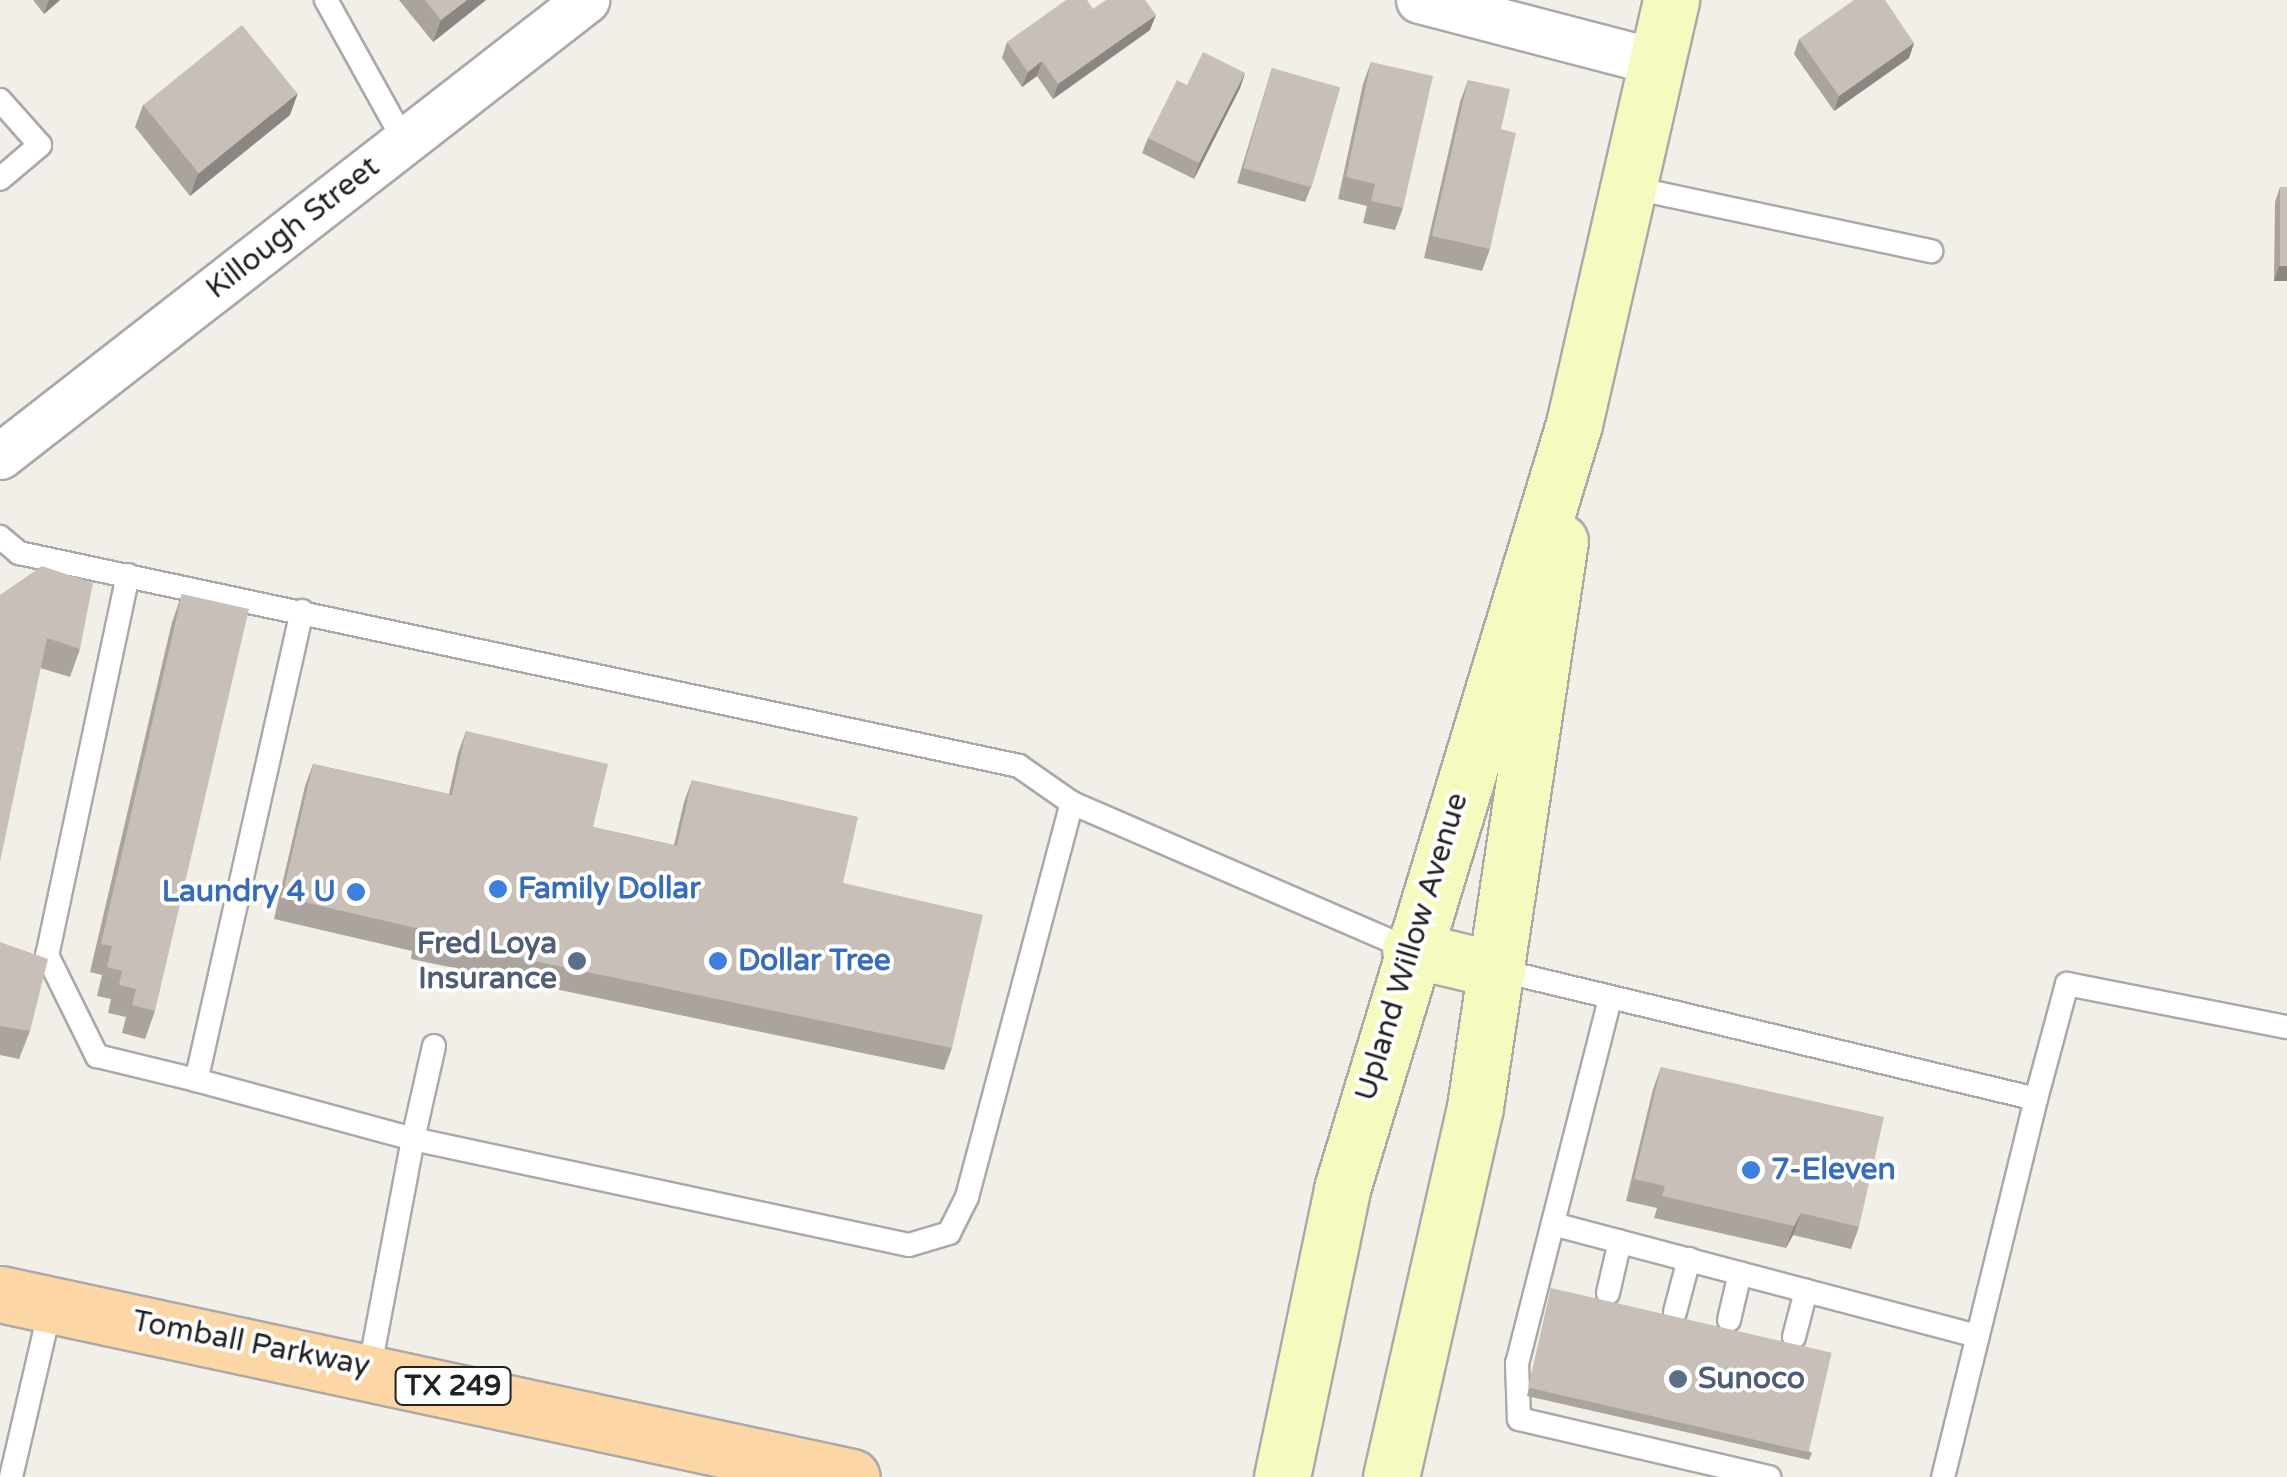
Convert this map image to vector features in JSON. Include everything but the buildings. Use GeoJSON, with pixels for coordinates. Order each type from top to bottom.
{"type":"FeatureCollection","features":[{"type":"Feature","properties":{"kind":"main road","name":"Tomball Parkway"},"geometry":{"type":"LineString","coordinates":[[26,1299],[370,1367],[778,1469],[852,1477]]}},
{"type":"Feature","properties":{"kind":"street","name":"Killough Street"},"geometry":{"type":"LineString","coordinates":[[0,456],[586,0]]}},
{"type":"Feature","properties":{"kind":"street"},"geometry":{"type":"LineString","coordinates":[[1419,0],[1657,62]]}},
{"type":"Feature","properties":{"kind":"street","name":"Upland Willow Avenue"},"geometry":{"type":"LineString","coordinates":[[1282,1477],[1342,1189],[1410,949],[1574,424],[1671,0]]}},
{"type":"Feature","properties":{"kind":"street","name":"Upland Willow Avenue"},"geometry":{"type":"LineString","coordinates":[[1391,1477],[1498,970],[1574,424]]}},
{"type":"Feature","properties":{"kind":"street"},"geometry":{"type":"LineString","coordinates":[[1410,949],[1498,970]]}},
{"type":"Feature","properties":{"kind":"lane"},"geometry":{"type":"LineString","coordinates":[[326,0],[404,141]]}},
{"type":"Feature","properties":{"kind":"lane"},"geometry":{"type":"LineString","coordinates":[[0,100],[40,145],[0,179]]}},
{"type":"Feature","properties":{"kind":"lane"},"geometry":{"type":"LineString","coordinates":[[1628,187],[1931,251]]}},
{"type":"Feature","properties":{"kind":"lane"},"geometry":{"type":"LineString","coordinates":[[0,537],[19,553],[1019,766],[1072,802],[1410,949]]}},
{"type":"Feature","properties":{"kind":"lane"},"geometry":{"type":"LineString","coordinates":[[128,575],[46,955],[97,1056],[414,1139],[909,1245],[948,1233],[972,1180],[1072,802]]}},
{"type":"Feature","properties":{"kind":"lane"},"geometry":{"type":"LineString","coordinates":[[196,1080],[302,611]]}},
{"type":"Feature","properties":{"kind":"lane"},"geometry":{"type":"LineString","coordinates":[[1498,970],[2036,1099]]}},
{"type":"Feature","properties":{"kind":"lane"},"geometry":{"type":"LineString","coordinates":[[1943,1477],[2067,984],[2287,1027]]}},
{"type":"Feature","properties":{"kind":"lane"},"geometry":{"type":"LineString","coordinates":[[1610,999],[1517,1362],[1519,1419],[1578,1433],[1644,1438],[1700,1461],[1768,1470]]}},
{"type":"Feature","properties":{"kind":"lane"},"geometry":{"type":"LineString","coordinates":[[370,1367],[434,1046]]}},
{"type":"Feature","properties":{"kind":"lane"},"geometry":{"type":"LineString","coordinates":[[1553,1224],[1977,1336]]}},
{"type":"Feature","properties":{"kind":"lane"},"geometry":{"type":"LineString","coordinates":[[1608,1294],[1620,1241]]}},
{"type":"Feature","properties":{"kind":"lane"},"geometry":{"type":"LineString","coordinates":[[1675,1312],[1688,1260]]}},
{"type":"Feature","properties":{"kind":"lane"},"geometry":{"type":"LineString","coordinates":[[1729,1320],[1740,1273]]}},
{"type":"Feature","properties":{"kind":"lane"},"geometry":{"type":"LineString","coordinates":[[1794,1338],[1806,1290]]}},
{"type":"Feature","properties":{"kind":"lane"},"geometry":{"type":"LineString","coordinates":[[11,1477],[26,1299]]}},
{"type":"Feature","properties":{"kind":"lane"},"geometry":{"type":"LineString","coordinates":[[1578,1433],[1585,1406]]}},
{"type":"Feature","properties":{"kind":"lane"},"geometry":{"type":"LineString","coordinates":[[1700,1461],[1705,1434]]}},
{"type":"Feature","properties":{"kind":"place","name":"Family Dollar"},"geometry":{"type":"Point","coordinates":[498,889]}},
{"type":"Feature","properties":{"kind":"place","name":"Laundry 4 U"},"geometry":{"type":"Point","coordinates":[356,892]}},
{"type":"Feature","properties":{"kind":"place","name":"Fred Loya Insurance"},"geometry":{"type":"Point","coordinates":[577,961]}},
{"type":"Feature","properties":{"kind":"place","name":"Dollar Tree"},"geometry":{"type":"Point","coordinates":[718,961]}},
{"type":"Feature","properties":{"kind":"place","name":"7-Eleven"},"geometry":{"type":"Point","coordinates":[1751,1170]}},
{"type":"Feature","properties":{"kind":"place","name":"Sunoco"},"geometry":{"type":"Point","coordinates":[1678,1379]}}]}
